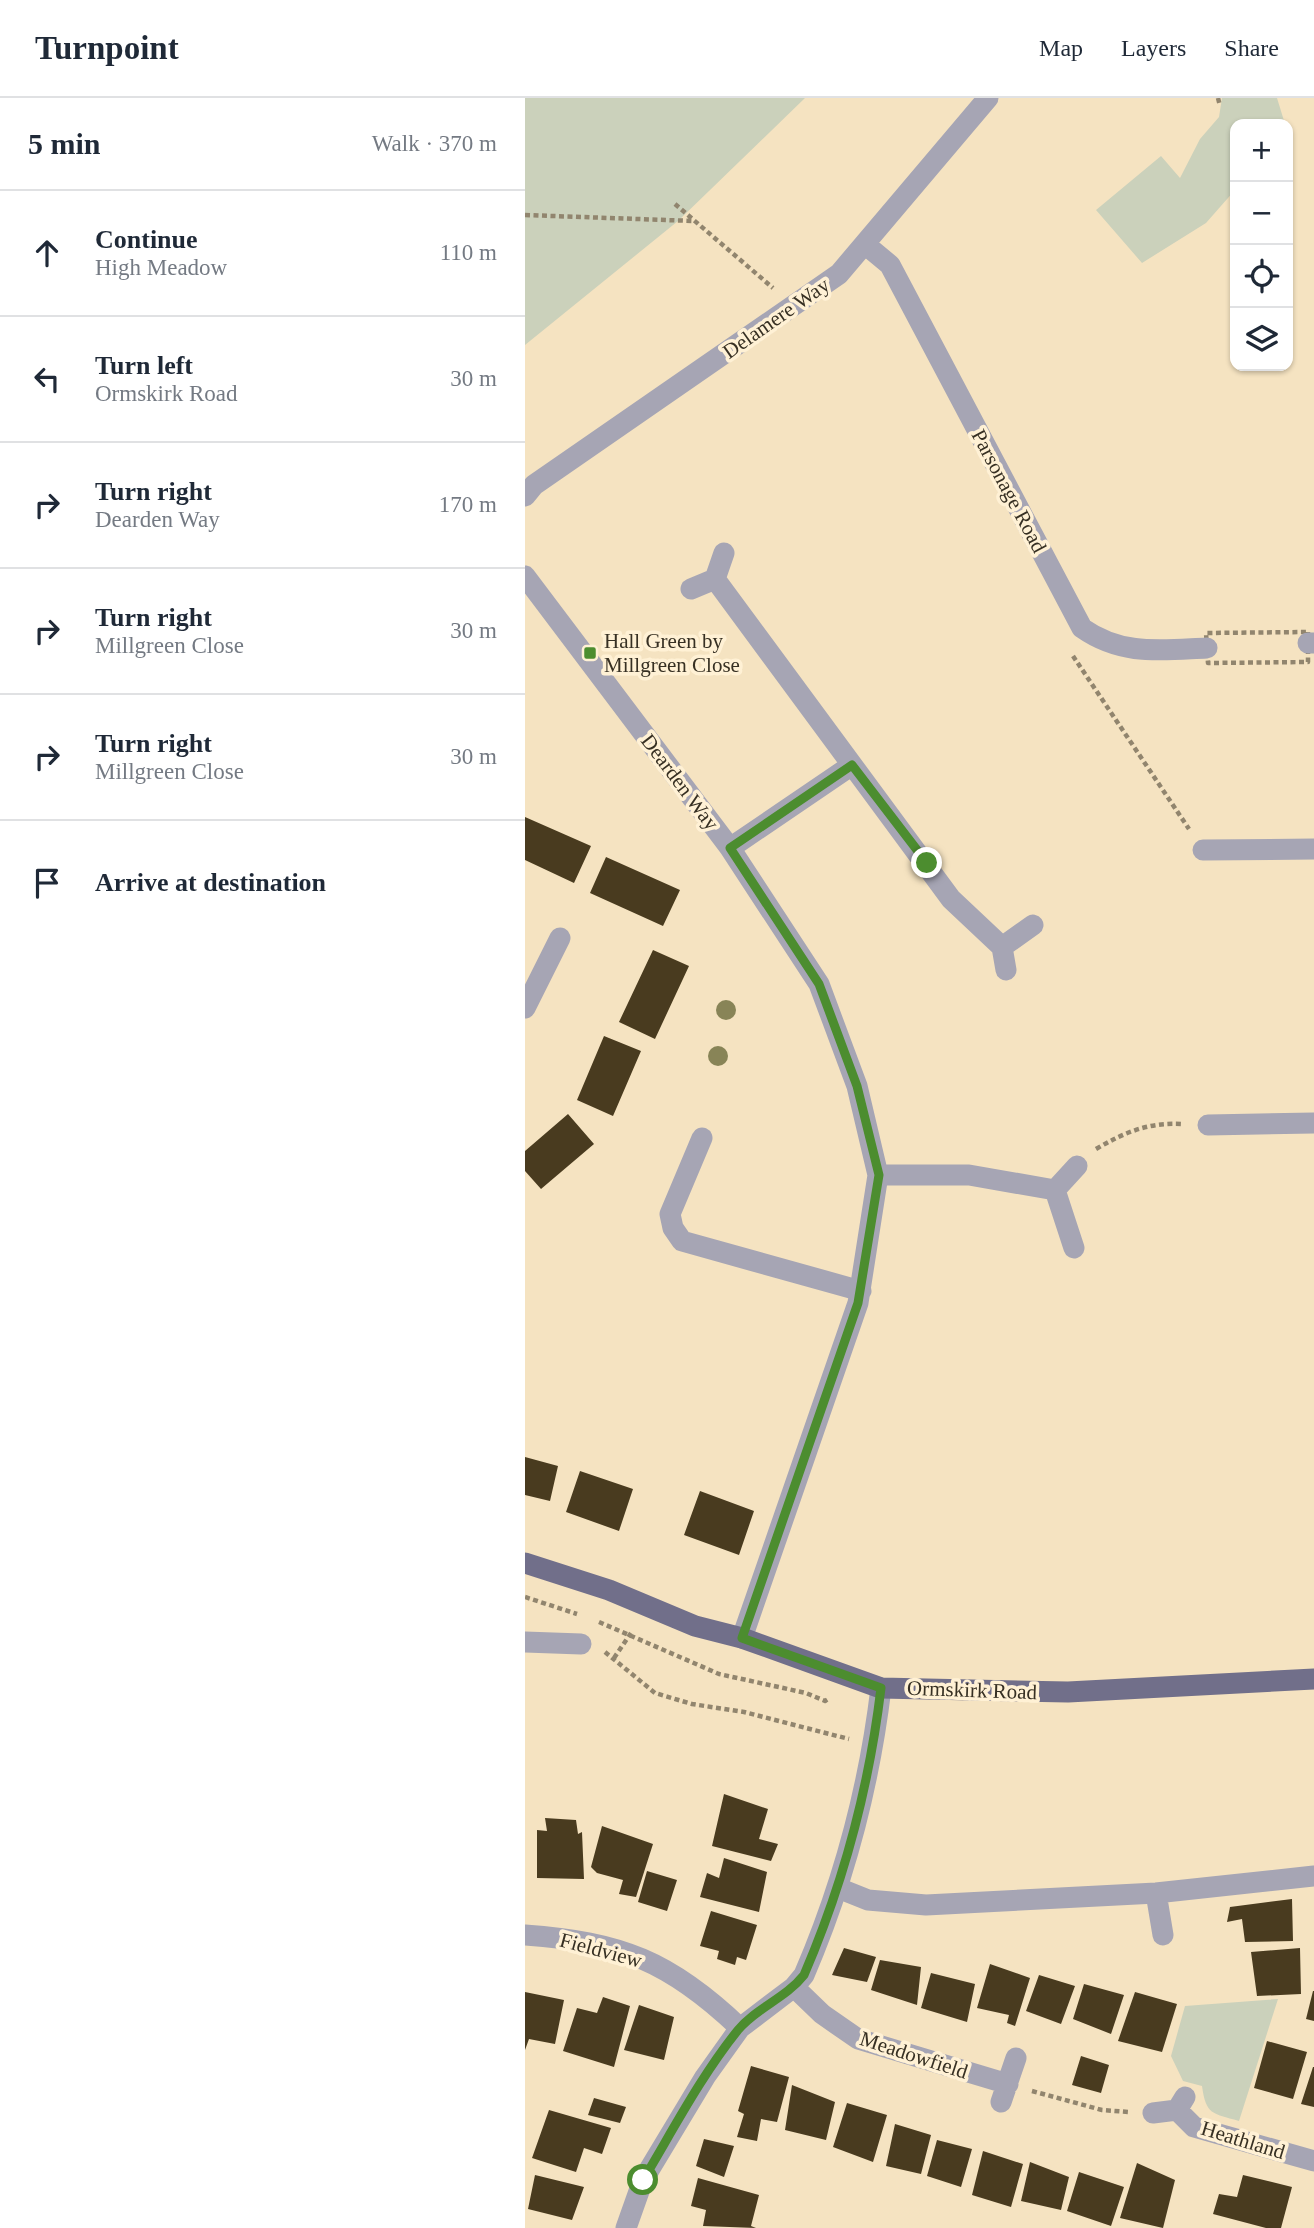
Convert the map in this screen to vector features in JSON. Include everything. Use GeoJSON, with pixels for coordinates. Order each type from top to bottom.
{"type":"FeatureCollection","features":[{"type":"Feature","properties":{"kind":"main road","name":"Ormskirk Road"},"geometry":{"type":"LineString","coordinates":[[525,1563],[609,1590],[695,1626],[742,1638],[881,1688],[1068,1692],[1314,1679]]}},
{"type":"Feature","properties":{"kind":"street","name":"Delamere Way"},"geometry":{"type":"LineString","coordinates":[[525,496],[545,478],[839,274],[988,98]]}},
{"type":"Feature","properties":{"kind":"street","name":"Parsonage Road"},"geometry":{"type":"LineString","coordinates":[[866,245],[890,265],[1082,628]]}},
{"type":"Feature","properties":{"kind":"street"},"geometry":{"type":"LineString","coordinates":[[691,589],[715,579],[724,553]]}},
{"type":"Feature","properties":{"kind":"street","name":"Dearden Way"},"geometry":{"type":"LineString","coordinates":[[525,576],[730,848],[819,984],[857,1086],[879,1175],[861,1291],[742,1638]]}},
{"type":"Feature","properties":{"kind":"street"},"geometry":{"type":"LineString","coordinates":[[715,579],[951,899],[1002,947],[1006,970]]}},
{"type":"Feature","properties":{"kind":"street"},"geometry":{"type":"LineString","coordinates":[[1082,628],[1103,643],[1140,651],[1207,648]]}},
{"type":"Feature","properties":{"kind":"street"},"geometry":{"type":"LineString","coordinates":[[730,848],[852,765]]}},
{"type":"Feature","properties":{"kind":"street"},"geometry":{"type":"LineString","coordinates":[[1203,850],[1314,849]]}},
{"type":"Feature","properties":{"kind":"street"},"geometry":{"type":"LineString","coordinates":[[1002,947],[1033,925]]}},
{"type":"Feature","properties":{"kind":"street"},"geometry":{"type":"LineString","coordinates":[[525,1008],[560,938]]}},
{"type":"Feature","properties":{"kind":"street"},"geometry":{"type":"LineString","coordinates":[[1208,1125],[1314,1123]]}},
{"type":"Feature","properties":{"kind":"street"},"geometry":{"type":"LineString","coordinates":[[702,1138],[670,1214],[673,1228],[682,1241],[861,1291]]}},
{"type":"Feature","properties":{"kind":"street"},"geometry":{"type":"LineString","coordinates":[[1055,1190],[1077,1166]]}},
{"type":"Feature","properties":{"kind":"street"},"geometry":{"type":"LineString","coordinates":[[879,1175],[969,1175],[1055,1190]]}},
{"type":"Feature","properties":{"kind":"street"},"geometry":{"type":"LineString","coordinates":[[1055,1190],[1074,1248]]}},
{"type":"Feature","properties":{"kind":"street"},"geometry":{"type":"LineString","coordinates":[[525,1642],[582,1644]]}},
{"type":"Feature","properties":{"kind":"street"},"geometry":{"type":"LineString","coordinates":[[626,2228],[643,2180],[705,2077],[740,2028],[794,1987],[804,1975],[838,1888],[860,1812],[874,1748],[881,1688]]}},
{"type":"Feature","properties":{"kind":"street"},"geometry":{"type":"LineString","coordinates":[[838,1888],[868,1900],[926,1905],[1156,1893],[1314,1876]]}},
{"type":"Feature","properties":{"kind":"street"},"geometry":{"type":"LineString","coordinates":[[1156,1893],[1163,1935]]}},
{"type":"Feature","properties":{"kind":"street","name":"Fieldview"},"geometry":{"type":"LineString","coordinates":[[525,1935],[556,1937],[625,1951],[674,1973],[706,1996],[740,2028]]}},
{"type":"Feature","properties":{"kind":"street","name":"Meadowfield"},"geometry":{"type":"LineString","coordinates":[[794,1987],[822,2014],[858,2039],[1005,2093]]}},
{"type":"Feature","properties":{"kind":"street"},"geometry":{"type":"LineString","coordinates":[[1005,2093],[1016,2058]]}},
{"type":"Feature","properties":{"kind":"street","name":"Heathland"},"geometry":{"type":"LineString","coordinates":[[1153,2113],[1181,2104],[1194,2127],[1314,2161]]}},
{"type":"Feature","properties":{"kind":"path"},"geometry":{"type":"LineString","coordinates":[[1217,98],[1220,106]]}},
{"type":"Feature","properties":{"kind":"path"},"geometry":{"type":"LineString","coordinates":[[675,204],[794,307]]}},
{"type":"Feature","properties":{"kind":"path"},"geometry":{"type":"LineString","coordinates":[[525,215],[695,221]]}},
{"type":"Feature","properties":{"kind":"path"},"geometry":{"type":"LineString","coordinates":[[1082,628],[1073,655],[1203,850]]}},
{"type":"Feature","properties":{"kind":"path"},"geometry":{"type":"LineString","coordinates":[[1308,632],[1311,643],[1308,662],[1208,663],[1207,648],[1206,633],[1308,632]]}},
{"type":"Feature","properties":{"kind":"path"},"geometry":{"type":"LineString","coordinates":[[1077,1166],[1096,1149],[1126,1132],[1159,1123],[1208,1125]]}},
{"type":"Feature","properties":{"kind":"path"},"geometry":{"type":"LineString","coordinates":[[525,1597],[584,1617]]}},
{"type":"Feature","properties":{"kind":"path"},"geometry":{"type":"LineString","coordinates":[[596,1621],[630,1633],[719,1674],[806,1693],[825,1701]]}},
{"type":"Feature","properties":{"kind":"path"},"geometry":{"type":"LineString","coordinates":[[614,1658],[626,1640]]}},
{"type":"Feature","properties":{"kind":"path"},"geometry":{"type":"LineString","coordinates":[[582,1644],[614,1658],[655,1693],[824,1731],[874,1748]]}},
{"type":"Feature","properties":{"kind":"path"},"geometry":{"type":"LineString","coordinates":[[1005,2093],[1102,2110],[1153,2113]]}},
{"type":"Feature","properties":{"kind":"green space"},"geometry":{"type":"Polygon","coordinates":[[[525,98],[805,98],[678,221],[525,345],[525,98]]]}},
{"type":"Feature","properties":{"kind":"green space"},"geometry":{"type":"Polygon","coordinates":[[[1222,98],[1277,98],[1283,119],[1230,119],[1230,196],[1206,223],[1142,263],[1096,210],[1161,156],[1180,178],[1200,139],[1219,117],[1222,98]]]}},
{"type":"Feature","properties":{"kind":"green space"},"geometry":{"type":"Polygon","coordinates":[[[1278,1999],[1239,2121],[1216,2114],[1208,2108],[1202,2086],[1183,2081],[1171,2056],[1185,2006],[1278,1999]]]}},
{"type":"Feature","properties":{"kind":"building"},"geometry":{"type":"Polygon","coordinates":[[[525,817],[591,846],[574,883],[525,860],[525,817]]]}},
{"type":"Feature","properties":{"kind":"building"},"geometry":{"type":"Polygon","coordinates":[[[606,857],[680,890],[663,926],[590,893],[606,857]]]}},
{"type":"Feature","properties":{"kind":"building"},"geometry":{"type":"Polygon","coordinates":[[[653,950],[689,966],[655,1039],[619,1022],[653,950]]]}},
{"type":"Feature","properties":{"kind":"building"},"geometry":{"type":"Polygon","coordinates":[[[604,1036],[641,1051],[613,1116],[577,1100],[604,1036]]]}},
{"type":"Feature","properties":{"kind":"building"},"geometry":{"type":"Polygon","coordinates":[[[568,1114],[594,1144],[541,1189],[525,1171],[525,1151],[568,1114]]]}},
{"type":"Feature","properties":{"kind":"building"},"geometry":{"type":"Polygon","coordinates":[[[525,1457],[558,1466],[550,1501],[525,1495],[525,1457]]]}},
{"type":"Feature","properties":{"kind":"building"},"geometry":{"type":"Polygon","coordinates":[[[580,1471],[633,1489],[619,1531],[566,1512],[580,1471]]]}},
{"type":"Feature","properties":{"kind":"building"},"geometry":{"type":"Polygon","coordinates":[[[700,1491],[754,1511],[739,1555],[684,1535],[700,1491]]]}},
{"type":"Feature","properties":{"kind":"building"},"geometry":{"type":"Polygon","coordinates":[[[724,1794],[768,1809],[759,1839],[778,1844],[771,1861],[712,1846],[724,1794]]]}},
{"type":"Feature","properties":{"kind":"building"},"geometry":{"type":"Polygon","coordinates":[[[545,1818],[576,1820],[578,1834],[582,1832],[584,1879],[537,1878],[537,1830],[547,1831],[545,1818]]]}},
{"type":"Feature","properties":{"kind":"building"},"geometry":{"type":"Polygon","coordinates":[[[602,1826],[653,1844],[636,1897],[619,1894],[623,1880],[597,1873],[591,1867],[602,1826]]]}},
{"type":"Feature","properties":{"kind":"building"},"geometry":{"type":"Polygon","coordinates":[[[724,1858],[767,1872],[759,1912],[700,1897],[707,1873],[719,1878],[724,1858]]]}},
{"type":"Feature","properties":{"kind":"building"},"geometry":{"type":"Polygon","coordinates":[[[647,1871],[677,1880],[667,1911],[638,1902],[647,1871]]]}},
{"type":"Feature","properties":{"kind":"building"},"geometry":{"type":"Polygon","coordinates":[[[1292,1899],[1293,1941],[1245,1942],[1242,1919],[1227,1922],[1230,1907],[1292,1899]]]}},
{"type":"Feature","properties":{"kind":"building"},"geometry":{"type":"Polygon","coordinates":[[[711,1911],[757,1925],[746,1960],[737,1957],[735,1965],[717,1959],[719,1951],[700,1946],[711,1911]]]}},
{"type":"Feature","properties":{"kind":"building"},"geometry":{"type":"Polygon","coordinates":[[[844,1948],[876,1957],[867,1982],[832,1975],[844,1948]]]}},
{"type":"Feature","properties":{"kind":"building"},"geometry":{"type":"Polygon","coordinates":[[[1300,1948],[1301,1994],[1257,1996],[1251,1952],[1300,1948]]]}},
{"type":"Feature","properties":{"kind":"building"},"geometry":{"type":"Polygon","coordinates":[[[880,1960],[921,1967],[917,2005],[871,1990],[880,1960]]]}},
{"type":"Feature","properties":{"kind":"building"},"geometry":{"type":"Polygon","coordinates":[[[990,1964],[1030,1978],[1015,2026],[1007,2023],[1009,2015],[977,2008],[990,1964]]]}},
{"type":"Feature","properties":{"kind":"building"},"geometry":{"type":"Polygon","coordinates":[[[931,1973],[975,1984],[967,2022],[921,2008],[931,1973]]]}},
{"type":"Feature","properties":{"kind":"building"},"geometry":{"type":"Polygon","coordinates":[[[1039,1975],[1075,1986],[1061,2024],[1026,2011],[1039,1975]]]}},
{"type":"Feature","properties":{"kind":"building"},"geometry":{"type":"Polygon","coordinates":[[[1084,1984],[1124,1995],[1111,2034],[1073,2019],[1084,1984]]]}},
{"type":"Feature","properties":{"kind":"building"},"geometry":{"type":"Polygon","coordinates":[[[1314,1991],[1314,2021],[1306,2019],[1314,1991]]]}},
{"type":"Feature","properties":{"kind":"building"},"geometry":{"type":"Polygon","coordinates":[[[525,1992],[564,2000],[555,2044],[529,2039],[525,2050],[525,1992]]]}},
{"type":"Feature","properties":{"kind":"building"},"geometry":{"type":"Polygon","coordinates":[[[1135,1992],[1177,2004],[1162,2052],[1118,2041],[1135,1992]]]}},
{"type":"Feature","properties":{"kind":"building"},"geometry":{"type":"Polygon","coordinates":[[[603,1997],[630,2006],[614,2067],[563,2051],[577,2008],[597,2013],[603,1997]]]}},
{"type":"Feature","properties":{"kind":"building"},"geometry":{"type":"Polygon","coordinates":[[[639,2005],[674,2017],[664,2060],[624,2050],[639,2005]]]}},
{"type":"Feature","properties":{"kind":"building"},"geometry":{"type":"Polygon","coordinates":[[[1267,2041],[1307,2052],[1293,2099],[1254,2088],[1267,2041]]]}},
{"type":"Feature","properties":{"kind":"building"},"geometry":{"type":"Polygon","coordinates":[[[1081,2056],[1109,2065],[1101,2093],[1072,2085],[1081,2056]]]}},
{"type":"Feature","properties":{"kind":"building"},"geometry":{"type":"Polygon","coordinates":[[[751,2066],[789,2077],[777,2122],[761,2119],[757,2141],[737,2137],[744,2114],[738,2111],[751,2066]]]}},
{"type":"Feature","properties":{"kind":"building"},"geometry":{"type":"Polygon","coordinates":[[[1314,2067],[1314,2107],[1301,2104],[1314,2067]]]}},
{"type":"Feature","properties":{"kind":"building"},"geometry":{"type":"Polygon","coordinates":[[[792,2085],[835,2102],[826,2140],[785,2130],[792,2085]]]}},
{"type":"Feature","properties":{"kind":"building"},"geometry":{"type":"Polygon","coordinates":[[[594,2098],[626,2107],[620,2123],[588,2115],[594,2098]]]}},
{"type":"Feature","properties":{"kind":"building"},"geometry":{"type":"Polygon","coordinates":[[[847,2103],[887,2115],[873,2162],[833,2147],[847,2103]]]}},
{"type":"Feature","properties":{"kind":"building"},"geometry":{"type":"Polygon","coordinates":[[[549,2110],[611,2128],[602,2154],[584,2148],[576,2172],[532,2158],[549,2110]]]}},
{"type":"Feature","properties":{"kind":"building"},"geometry":{"type":"Polygon","coordinates":[[[895,2124],[931,2135],[921,2174],[886,2166],[895,2124]]]}},
{"type":"Feature","properties":{"kind":"building"},"geometry":{"type":"Polygon","coordinates":[[[704,2139],[734,2146],[724,2177],[696,2166],[704,2139]]]}},
{"type":"Feature","properties":{"kind":"building"},"geometry":{"type":"Polygon","coordinates":[[[937,2140],[972,2149],[961,2187],[927,2176],[937,2140]]]}},
{"type":"Feature","properties":{"kind":"building"},"geometry":{"type":"Polygon","coordinates":[[[983,2151],[1023,2164],[1011,2207],[972,2195],[983,2151]]]}},
{"type":"Feature","properties":{"kind":"building"},"geometry":{"type":"Polygon","coordinates":[[[1030,2162],[1069,2177],[1061,2210],[1021,2201],[1030,2162]]]}},
{"type":"Feature","properties":{"kind":"building"},"geometry":{"type":"Polygon","coordinates":[[[1137,2163],[1175,2180],[1163,2228],[1120,2218],[1137,2163]]]}},
{"type":"Feature","properties":{"kind":"building"},"geometry":{"type":"Polygon","coordinates":[[[1079,2172],[1124,2187],[1111,2226],[1067,2211],[1079,2172]]]}},
{"type":"Feature","properties":{"kind":"building"},"geometry":{"type":"Polygon","coordinates":[[[535,2175],[584,2187],[572,2220],[528,2209],[535,2175]]]}},
{"type":"Feature","properties":{"kind":"building"},"geometry":{"type":"Polygon","coordinates":[[[1243,2175],[1292,2187],[1281,2228],[1266,2228],[1213,2214],[1219,2194],[1237,2197],[1243,2175]]]}},
{"type":"Feature","properties":{"kind":"building"},"geometry":{"type":"Polygon","coordinates":[[[698,2178],[759,2195],[751,2226],[756,2228],[703,2226],[706,2210],[691,2206],[698,2178]]]}},
{"type":"Feature","properties":{"kind":"place","name":"Hall Green by Millgreen Close"},"geometry":{"type":"Point","coordinates":[590,653]}},
{"type":"Feature","properties":{"kind":"route"},"geometry":{"type":"LineString","coordinates":[[643,2180],[705,2077],[740,2028],[794,1987],[804,1975],[838,1888],[855,1833],[874,1748],[881,1688],[742,1638],[858,1303],[879,1175],[857,1086],[842,1039],[819,984],[730,848],[852,765],[927,863]]}}]}
